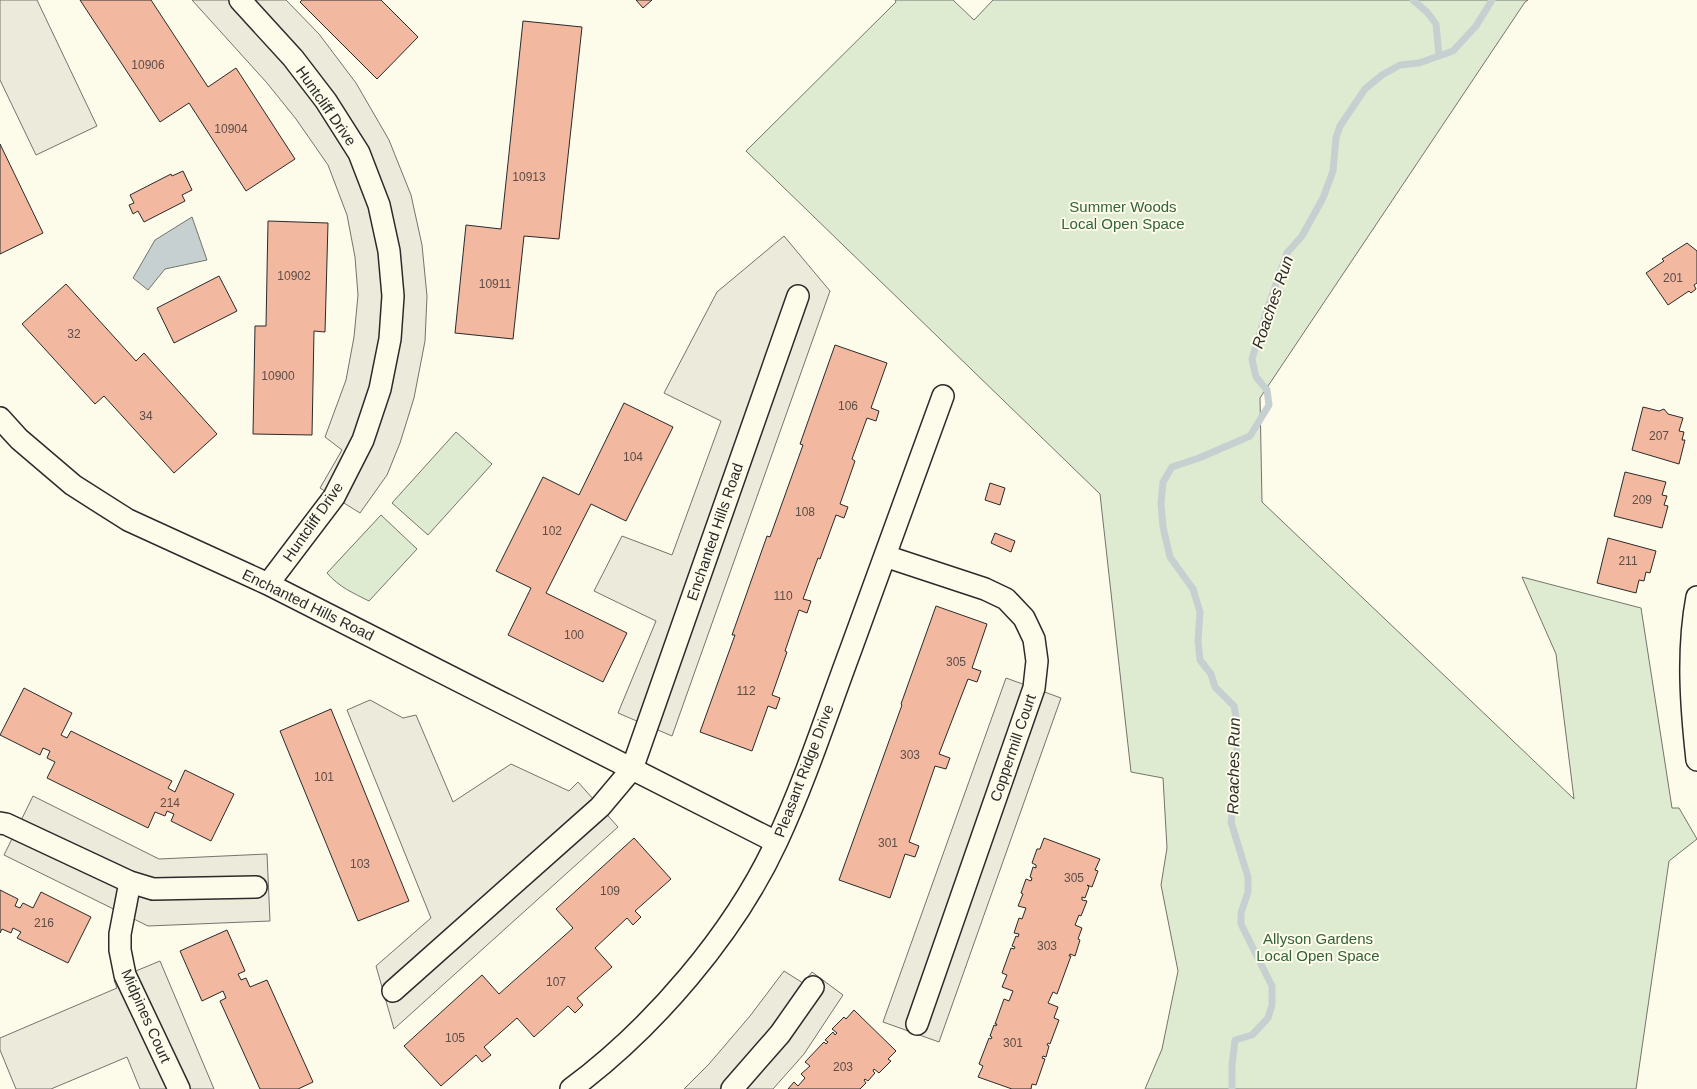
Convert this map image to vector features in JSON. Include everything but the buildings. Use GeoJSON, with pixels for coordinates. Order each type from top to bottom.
{"type":"FeatureCollection","features":[{"type":"Feature","properties":{"kind":"street","name":"Huntcliff Drive"},"geometry":{"type":"LineString","coordinates":[[240,0],[293,58],[326,101],[359,153],[378,205],[389,250],[393,296],[390,339],[380,389],[363,440],[334,497],[268,584]]}},
{"type":"Feature","properties":{"kind":"street","name":"Enchanted Hills Road"},"geometry":{"type":"LineString","coordinates":[[393,992],[600,807],[632,768],[798,296]]}},
{"type":"Feature","properties":{"kind":"street","name":"Pleasant Ridge Drive"},"geometry":{"type":"LineString","coordinates":[[571,1089],[598,1069],[642,1029],[694,970],[745,900],[776,842],[804,776],[943,396]]}},
{"type":"Feature","properties":{"kind":"street","name":"Enchanted Hills Road"},"geometry":{"type":"LineString","coordinates":[[0,418],[19,439],[74,485],[128,520],[268,584],[776,842]]}},
{"type":"Feature","properties":{"kind":"street","name":"Coppermill Court"},"geometry":{"type":"LineString","coordinates":[[884,556],[986,589],[1006,599],[1024,618],[1034,639],[1037,661],[1034,688],[918,1024]]}},
{"type":"Feature","properties":{"kind":"street"},"geometry":{"type":"LineString","coordinates":[[1697,597],[1692,623],[1690,661],[1697,760]]}},
{"type":"Feature","properties":{"kind":"street"},"geometry":{"type":"LineString","coordinates":[[0,823],[6,824],[130,882],[153,889],[256,888]]}},
{"type":"Feature","properties":{"kind":"street","name":"Midpines Court"},"geometry":{"type":"LineString","coordinates":[[130,882],[120,934],[120,950],[125,975],[179,1089]]}},
{"type":"Feature","properties":{"kind":"street"},"geometry":{"type":"LineString","coordinates":[[732,1089],[780,1034],[813,987]]}},
{"type":"Feature","properties":{"kind":"green space","name":"Summer Woods Local Open Space"},"geometry":{"type":"Polygon","coordinates":[[[895,0],[953,0],[974,20],[993,0],[1528,0],[1260,398],[1262,502],[1574,799],[1556,654],[1522,577],[1641,608],[1672,808],[1679,808],[1697,839],[1669,861],[1636,1089],[1145,1089],[1162,1049],[1178,971],[1161,885],[1167,848],[1163,778],[1131,772],[1100,494],[746,151],[896,2],[895,0]]]}},
{"type":"Feature","properties":{"kind":"green space"},"geometry":{"type":"Polygon","coordinates":[[[456,432],[492,464],[428,535],[392,503],[456,432]]]}},
{"type":"Feature","properties":{"kind":"green space"},"geometry":{"type":"Polygon","coordinates":[[[381,515],[417,549],[369,601],[341,586],[327,573],[381,515]]]}},
{"type":"Feature","properties":{"kind":"shaded area"},"geometry":{"type":"Polygon","coordinates":[[[0,0],[37,0],[97,126],[36,155],[0,80],[0,0]]]}},
{"type":"Feature","properties":{"kind":"shaded area"},"geometry":{"type":"Polygon","coordinates":[[[192,0],[286,0],[319,34],[356,83],[389,140],[411,195],[422,245],[427,296],[425,341],[414,398],[400,443],[387,475],[360,513],[320,488],[342,450],[325,437],[346,380],[354,337],[358,295],[355,257],[347,215],[328,165],[296,119],[267,83],[192,0]]]}},
{"type":"Feature","properties":{"kind":"shaded area"},"geometry":{"type":"Polygon","coordinates":[[[192,217],[207,260],[165,269],[148,290],[133,278],[155,240],[192,217]]]}},
{"type":"Feature","properties":{"kind":"shaded area"},"geometry":{"type":"Polygon","coordinates":[[[784,236],[830,291],[672,736],[618,713],[656,621],[594,591],[622,536],[672,555],[721,421],[664,393],[717,292],[784,236]]]}},
{"type":"Feature","properties":{"kind":"shaded area"},"geometry":{"type":"Polygon","coordinates":[[[1006,678],[1061,698],[939,1042],[883,1022],[1006,678]]]}},
{"type":"Feature","properties":{"kind":"shaded area"},"geometry":{"type":"Polygon","coordinates":[[[370,700],[403,718],[416,715],[453,802],[511,764],[569,791],[578,782],[618,827],[394,1029],[376,966],[431,918],[347,710],[370,700]]]}},
{"type":"Feature","properties":{"kind":"shaded area"},"geometry":{"type":"Polygon","coordinates":[[[33,796],[159,859],[267,854],[270,921],[148,926],[4,855],[33,796]]]}},
{"type":"Feature","properties":{"kind":"shaded area"},"geometry":{"type":"Polygon","coordinates":[[[160,961],[214,1089],[140,1089],[127,1057],[51,1089],[16,1089],[0,1050],[0,1038],[117,988],[114,980],[160,961]]]}},
{"type":"Feature","properties":{"kind":"shaded area"},"geometry":{"type":"Polygon","coordinates":[[[784,971],[803,983],[812,972],[843,995],[804,1054],[773,1089],[684,1089],[709,1064],[750,1016],[784,971]]]}},
{"type":"Feature","properties":{"kind":"waterway"},"geometry":{"type":"LineString","coordinates":[[1413,0],[1427,12],[1436,24],[1439,56]]}},
{"type":"Feature","properties":{"kind":"waterway","name":"Roaches Run"},"geometry":{"type":"LineString","coordinates":[[1232,1089],[1235,1040],[1252,1035],[1268,1018],[1272,1005],[1272,986],[1241,924],[1241,913],[1248,892],[1248,877],[1231,822],[1236,779],[1237,723],[1234,706],[1215,687],[1211,674],[1200,660],[1198,641],[1200,612],[1193,589],[1170,557],[1163,527],[1161,503],[1163,482],[1172,467],[1199,458],[1250,436],[1269,405],[1267,390],[1256,377],[1252,359],[1287,253],[1302,236],[1323,198],[1333,171],[1336,138],[1340,126],[1365,89],[1382,75],[1400,65],[1419,63],[1453,51],[1476,26],[1492,0]]}},
{"type":"Feature","properties":{"kind":"park label","name":"Allyson Gardens Local Open Space"},"geometry":{"type":"Point","coordinates":[1318,948]}}]}
